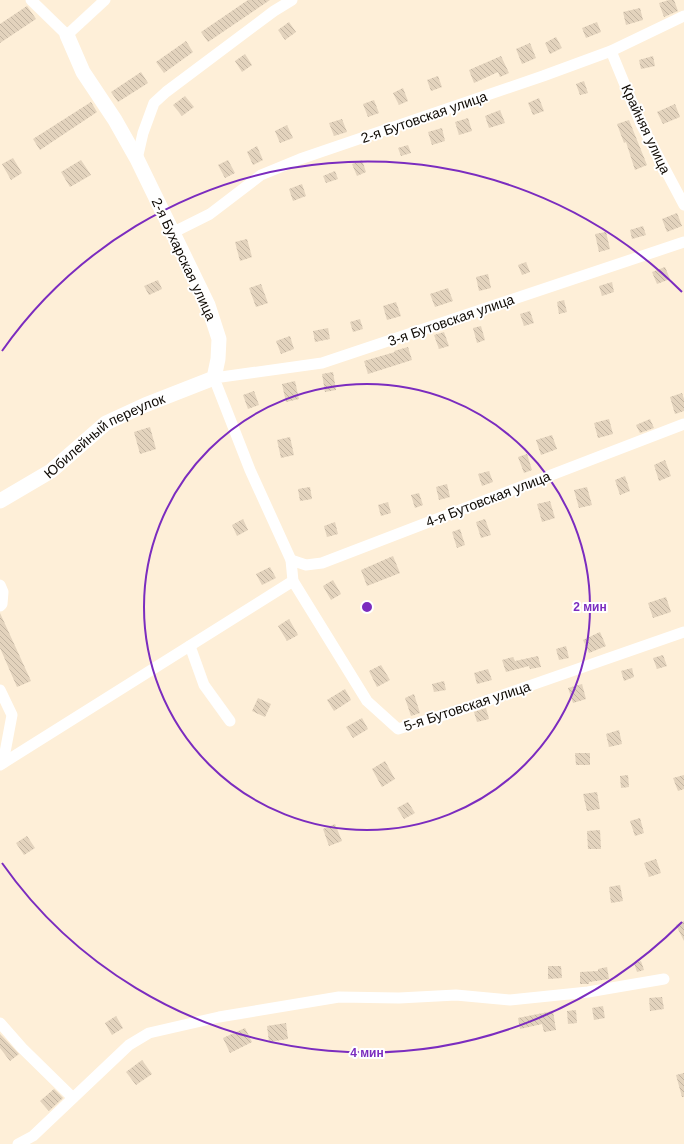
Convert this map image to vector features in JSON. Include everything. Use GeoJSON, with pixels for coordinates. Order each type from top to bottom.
{"type":"FeatureCollection","features":[{"type":"Feature","properties":{"kind":"street"},"geometry":{"type":"LineString","coordinates":[[31,0],[66,35],[105,0]]}},
{"type":"Feature","properties":{"kind":"street"},"geometry":{"type":"LineString","coordinates":[[137,159],[143,133],[154,103],[172,87],[274,11],[292,0]]}},
{"type":"Feature","properties":{"kind":"street","name":"2-я Бутовская улица"},"geometry":{"type":"LineString","coordinates":[[172,233],[210,214],[261,175],[300,159],[543,76],[611,51],[684,16]]}},
{"type":"Feature","properties":{"kind":"street","name":"2-я Бухарская улица"},"geometry":{"type":"LineString","coordinates":[[66,35],[83,72],[115,120],[137,159],[208,306],[219,339],[218,359],[214,378]]}},
{"type":"Feature","properties":{"kind":"street","name":"Крайняя улица"},"geometry":{"type":"LineString","coordinates":[[611,51],[640,124],[684,205]]}},
{"type":"Feature","properties":{"kind":"street","name":"3-я Бутовская улица"},"geometry":{"type":"LineString","coordinates":[[214,378],[322,363],[684,242]]}},
{"type":"Feature","properties":{"kind":"street"},"geometry":{"type":"LineString","coordinates":[[214,378],[250,470],[291,560]]}},
{"type":"Feature","properties":{"kind":"street","name":"Юбилейный переулок"},"geometry":{"type":"LineString","coordinates":[[0,501],[51,471],[106,423],[145,405],[214,378]]}},
{"type":"Feature","properties":{"kind":"street","name":"4-я Бутовская улица"},"geometry":{"type":"LineString","coordinates":[[291,560],[306,564],[322,563],[684,424]]}},
{"type":"Feature","properties":{"kind":"street","name":"5-я Бутовская улица"},"geometry":{"type":"LineString","coordinates":[[291,560],[293,581],[367,701],[398,729],[460,710],[684,632]]}},
{"type":"Feature","properties":{"kind":"street"},"geometry":{"type":"LineString","coordinates":[[1,764],[293,581]]}},
{"type":"Feature","properties":{"kind":"street"},"geometry":{"type":"LineString","coordinates":[[0,585],[3,592],[2,604],[0,606]]}},
{"type":"Feature","properties":{"kind":"street"},"geometry":{"type":"LineString","coordinates":[[190,646],[204,685],[230,721]]}},
{"type":"Feature","properties":{"kind":"street"},"geometry":{"type":"LineString","coordinates":[[0,690],[12,715],[1,764]]}},
{"type":"Feature","properties":{"kind":"street"},"geometry":{"type":"LineString","coordinates":[[18,1144],[35,1140],[73,1098],[128,1045],[149,1033],[219,1017],[339,997],[399,998],[456,995],[510,1000],[588,992],[664,979]]}},
{"type":"Feature","properties":{"kind":"street"},"geometry":{"type":"LineString","coordinates":[[0,1022],[22,1048],[73,1098]]}},
{"type":"Feature","properties":{"kind":"building"},"geometry":{"type":"Polygon","coordinates":[[[248,0],[270,0],[208,42],[201,32],[248,0]]]}},
{"type":"Feature","properties":{"kind":"building"},"geometry":{"type":"Polygon","coordinates":[[[674,0],[678,11],[664,17],[659,3],[674,0]]]}},
{"type":"Feature","properties":{"kind":"building"},"geometry":{"type":"Polygon","coordinates":[[[27,6],[36,19],[0,43],[0,24],[27,6]]]}},
{"type":"Feature","properties":{"kind":"building"},"geometry":{"type":"Polygon","coordinates":[[[640,8],[643,20],[626,25],[623,12],[640,8]]]}},
{"type":"Feature","properties":{"kind":"building"},"geometry":{"type":"Polygon","coordinates":[[[289,22],[296,32],[285,40],[278,30],[289,22]]]}},
{"type":"Feature","properties":{"kind":"building"},"geometry":{"type":"Polygon","coordinates":[[[597,22],[601,32],[586,38],[582,28],[597,22]]]}},
{"type":"Feature","properties":{"kind":"building"},"geometry":{"type":"Polygon","coordinates":[[[556,37],[562,48],[550,54],[545,43],[556,37]]]}},
{"type":"Feature","properties":{"kind":"building"},"geometry":{"type":"Polygon","coordinates":[[[186,41],[193,52],[164,73],[156,62],[186,41]]]}},
{"type":"Feature","properties":{"kind":"building"},"geometry":{"type":"Polygon","coordinates":[[[530,43],[536,58],[522,64],[516,49],[530,43]]]}},
{"type":"Feature","properties":{"kind":"building"},"geometry":{"type":"Polygon","coordinates":[[[245,54],[252,65],[242,72],[235,61],[245,54]]]}},
{"type":"Feature","properties":{"kind":"building"},"geometry":{"type":"Polygon","coordinates":[[[501,56],[509,73],[500,77],[498,72],[474,83],[469,70],[501,56]]]}},
{"type":"Feature","properties":{"kind":"building"},"geometry":{"type":"Polygon","coordinates":[[[653,56],[655,66],[641,69],[639,60],[653,56]]]}},
{"type":"Feature","properties":{"kind":"building"},"geometry":{"type":"Polygon","coordinates":[[[141,72],[148,83],[118,102],[111,92],[141,72]]]}},
{"type":"Feature","properties":{"kind":"building"},"geometry":{"type":"Polygon","coordinates":[[[438,76],[442,87],[431,91],[427,80],[438,76]]]}},
{"type":"Feature","properties":{"kind":"building"},"geometry":{"type":"Polygon","coordinates":[[[584,81],[588,93],[580,95],[576,84],[584,81]]]}},
{"type":"Feature","properties":{"kind":"building"},"geometry":{"type":"Polygon","coordinates":[[[403,88],[408,101],[399,105],[393,93],[403,88]]]}},
{"type":"Feature","properties":{"kind":"building"},"geometry":{"type":"Polygon","coordinates":[[[185,96],[194,107],[182,116],[173,105],[185,96]]]}},
{"type":"Feature","properties":{"kind":"building"},"geometry":{"type":"Polygon","coordinates":[[[539,98],[544,111],[533,115],[528,103],[539,98]]]}},
{"type":"Feature","properties":{"kind":"building"},"geometry":{"type":"Polygon","coordinates":[[[374,100],[379,113],[368,117],[363,104],[374,100]]]}},
{"type":"Feature","properties":{"kind":"building"},"geometry":{"type":"Polygon","coordinates":[[[91,102],[97,112],[40,150],[33,139],[91,102]]]}},
{"type":"Feature","properties":{"kind":"building"},"geometry":{"type":"Polygon","coordinates":[[[675,104],[680,117],[663,124],[657,112],[675,104]]]}},
{"type":"Feature","properties":{"kind":"building"},"geometry":{"type":"Polygon","coordinates":[[[500,110],[505,123],[489,128],[485,116],[500,110]]]}},
{"type":"Feature","properties":{"kind":"building"},"geometry":{"type":"Polygon","coordinates":[[[468,118],[472,131],[459,135],[455,122],[468,118]]]}},
{"type":"Feature","properties":{"kind":"building"},"geometry":{"type":"Polygon","coordinates":[[[342,119],[347,132],[334,136],[329,123],[342,119]]]}},
{"type":"Feature","properties":{"kind":"building"},"geometry":{"type":"Polygon","coordinates":[[[629,120],[647,165],[635,170],[626,142],[624,143],[617,124],[629,120]]]}},
{"type":"Feature","properties":{"kind":"building"},"geometry":{"type":"Polygon","coordinates":[[[287,125],[293,138],[280,143],[275,131],[287,125]]]}},
{"type":"Feature","properties":{"kind":"building"},"geometry":{"type":"Polygon","coordinates":[[[442,128],[445,141],[432,145],[428,132],[442,128]]]}},
{"type":"Feature","properties":{"kind":"building"},"geometry":{"type":"Polygon","coordinates":[[[408,145],[411,153],[401,156],[398,148],[408,145]]]}},
{"type":"Feature","properties":{"kind":"building"},"geometry":{"type":"Polygon","coordinates":[[[257,146],[263,160],[253,165],[247,152],[257,146]]]}},
{"type":"Feature","properties":{"kind":"building"},"geometry":{"type":"Polygon","coordinates":[[[13,158],[22,173],[11,180],[2,164],[13,158]]]}},
{"type":"Feature","properties":{"kind":"building"},"geometry":{"type":"Polygon","coordinates":[[[81,160],[91,175],[70,187],[61,172],[81,160]]]}},
{"type":"Feature","properties":{"kind":"building"},"geometry":{"type":"Polygon","coordinates":[[[228,160],[235,173],[225,178],[218,165],[228,160]]]}},
{"type":"Feature","properties":{"kind":"building"},"geometry":{"type":"Polygon","coordinates":[[[362,160],[366,172],[357,176],[352,164],[362,160]]]}},
{"type":"Feature","properties":{"kind":"building"},"geometry":{"type":"Polygon","coordinates":[[[335,171],[338,179],[326,183],[323,176],[335,171]]]}},
{"type":"Feature","properties":{"kind":"building"},"geometry":{"type":"Polygon","coordinates":[[[302,184],[306,196],[293,201],[289,189],[302,184]]]}},
{"type":"Feature","properties":{"kind":"building"},"geometry":{"type":"Polygon","coordinates":[[[677,213],[682,226],[667,232],[662,219],[677,213]]]}},
{"type":"Feature","properties":{"kind":"building"},"geometry":{"type":"Polygon","coordinates":[[[643,226],[646,235],[632,239],[630,230],[643,226]]]}},
{"type":"Feature","properties":{"kind":"building"},"geometry":{"type":"Polygon","coordinates":[[[606,232],[610,249],[599,252],[595,234],[606,232]]]}},
{"type":"Feature","properties":{"kind":"building"},"geometry":{"type":"Polygon","coordinates":[[[247,239],[252,257],[240,261],[235,242],[247,239]]]}},
{"type":"Feature","properties":{"kind":"building"},"geometry":{"type":"Polygon","coordinates":[[[526,262],[530,272],[522,275],[518,265],[526,262]]]}},
{"type":"Feature","properties":{"kind":"building"},"geometry":{"type":"Polygon","coordinates":[[[665,267],[670,279],[657,284],[652,272],[665,267]]]}},
{"type":"Feature","properties":{"kind":"building"},"geometry":{"type":"Polygon","coordinates":[[[488,274],[491,288],[479,291],[476,277],[488,274]]]}},
{"type":"Feature","properties":{"kind":"building"},"geometry":{"type":"Polygon","coordinates":[[[158,280],[162,289],[149,295],[144,286],[158,280]]]}},
{"type":"Feature","properties":{"kind":"building"},"geometry":{"type":"Polygon","coordinates":[[[612,282],[614,292],[602,296],[599,286],[612,282]]]}},
{"type":"Feature","properties":{"kind":"building"},"geometry":{"type":"Polygon","coordinates":[[[261,284],[268,303],[256,307],[249,288],[261,284]]]}},
{"type":"Feature","properties":{"kind":"building"},"geometry":{"type":"Polygon","coordinates":[[[448,288],[453,301],[435,307],[430,294],[448,288]]]}},
{"type":"Feature","properties":{"kind":"building"},"geometry":{"type":"Polygon","coordinates":[[[564,300],[567,312],[559,314],[557,302],[564,300]]]}},
{"type":"Feature","properties":{"kind":"building"},"geometry":{"type":"Polygon","coordinates":[[[396,302],[401,316],[387,320],[383,306],[396,302]]]}},
{"type":"Feature","properties":{"kind":"building"},"geometry":{"type":"Polygon","coordinates":[[[530,311],[534,323],[524,326],[520,314],[530,311]]]}},
{"type":"Feature","properties":{"kind":"building"},"geometry":{"type":"Polygon","coordinates":[[[360,319],[363,329],[353,332],[350,322],[360,319]]]}},
{"type":"Feature","properties":{"kind":"building"},"geometry":{"type":"Polygon","coordinates":[[[481,326],[485,340],[477,343],[473,328],[481,326]]]}},
{"type":"Feature","properties":{"kind":"building"},"geometry":{"type":"Polygon","coordinates":[[[328,328],[330,339],[315,342],[313,331],[328,328]]]}},
{"type":"Feature","properties":{"kind":"building"},"geometry":{"type":"Polygon","coordinates":[[[444,332],[449,346],[439,349],[434,335],[444,332]]]}},
{"type":"Feature","properties":{"kind":"building"},"geometry":{"type":"Polygon","coordinates":[[[290,336],[294,349],[281,354],[276,341],[290,336]]]}},
{"type":"Feature","properties":{"kind":"building"},"geometry":{"type":"Polygon","coordinates":[[[408,347],[412,360],[368,374],[364,361],[408,347]]]}},
{"type":"Feature","properties":{"kind":"building"},"geometry":{"type":"Polygon","coordinates":[[[333,372],[336,390],[325,392],[322,374],[333,372]]]}},
{"type":"Feature","properties":{"kind":"building"},"geometry":{"type":"Polygon","coordinates":[[[295,381],[299,399],[286,402],[282,384],[295,381]]]}},
{"type":"Feature","properties":{"kind":"building"},"geometry":{"type":"Polygon","coordinates":[[[254,391],[259,405],[248,409],[243,395],[254,391]]]}},
{"type":"Feature","properties":{"kind":"building"},"geometry":{"type":"Polygon","coordinates":[[[682,393],[684,399],[684,411],[675,414],[670,397],[682,393]]]}},
{"type":"Feature","properties":{"kind":"building"},"geometry":{"type":"Polygon","coordinates":[[[609,419],[613,434],[598,438],[594,423],[609,419]]]}},
{"type":"Feature","properties":{"kind":"building"},"geometry":{"type":"Polygon","coordinates":[[[650,419],[654,428],[640,433],[636,425],[650,419]]]}},
{"type":"Feature","properties":{"kind":"building"},"geometry":{"type":"Polygon","coordinates":[[[150,427],[156,449],[140,454],[134,432],[150,427]]]}},
{"type":"Feature","properties":{"kind":"building"},"geometry":{"type":"Polygon","coordinates":[[[552,435],[557,449],[541,455],[536,440],[552,435]]]}},
{"type":"Feature","properties":{"kind":"building"},"geometry":{"type":"Polygon","coordinates":[[[290,437],[294,455],[281,458],[277,440],[290,437]]]}},
{"type":"Feature","properties":{"kind":"building"},"geometry":{"type":"Polygon","coordinates":[[[527,454],[532,470],[524,473],[518,457],[527,454]]]}},
{"type":"Feature","properties":{"kind":"building"},"geometry":{"type":"Polygon","coordinates":[[[665,460],[671,476],[659,481],[654,465],[665,460]]]}},
{"type":"Feature","properties":{"kind":"building"},"geometry":{"type":"Polygon","coordinates":[[[489,471],[493,482],[482,486],[478,474],[489,471]]]}},
{"type":"Feature","properties":{"kind":"building"},"geometry":{"type":"Polygon","coordinates":[[[625,476],[630,491],[620,495],[615,480],[625,476]]]}},
{"type":"Feature","properties":{"kind":"building"},"geometry":{"type":"Polygon","coordinates":[[[447,484],[450,497],[439,500],[436,487],[447,484]]]}},
{"type":"Feature","properties":{"kind":"building"},"geometry":{"type":"Polygon","coordinates":[[[310,487],[312,499],[300,501],[298,489],[310,487]]]}},
{"type":"Feature","properties":{"kind":"building"},"geometry":{"type":"Polygon","coordinates":[[[587,487],[592,505],[579,508],[574,490],[587,487]]]}},
{"type":"Feature","properties":{"kind":"building"},"geometry":{"type":"Polygon","coordinates":[[[419,493],[423,505],[415,508],[411,495],[419,493]]]}},
{"type":"Feature","properties":{"kind":"building"},"geometry":{"type":"Polygon","coordinates":[[[550,501],[555,518],[542,522],[537,504],[550,501]]]}},
{"type":"Feature","properties":{"kind":"building"},"geometry":{"type":"Polygon","coordinates":[[[388,502],[391,513],[381,516],[378,505],[388,502]]]}},
{"type":"Feature","properties":{"kind":"building"},"geometry":{"type":"Polygon","coordinates":[[[243,519],[248,530],[237,536],[232,525],[243,519]]]}},
{"type":"Feature","properties":{"kind":"building"},"geometry":{"type":"Polygon","coordinates":[[[485,519],[491,535],[481,538],[476,522],[485,519]]]}},
{"type":"Feature","properties":{"kind":"building"},"geometry":{"type":"Polygon","coordinates":[[[335,522],[338,534],[327,537],[324,526],[335,522]]]}},
{"type":"Feature","properties":{"kind":"building"},"geometry":{"type":"Polygon","coordinates":[[[460,529],[465,545],[457,548],[452,532],[460,529]]]}},
{"type":"Feature","properties":{"kind":"building"},"geometry":{"type":"Polygon","coordinates":[[[393,556],[400,573],[367,586],[361,570],[393,556]]]}},
{"type":"Feature","properties":{"kind":"building"},"geometry":{"type":"Polygon","coordinates":[[[270,567],[276,578],[262,585],[256,574],[270,567]]]}},
{"type":"Feature","properties":{"kind":"building"},"geometry":{"type":"Polygon","coordinates":[[[333,580],[341,594],[331,600],[323,586],[333,580]]]}},
{"type":"Feature","properties":{"kind":"building"},"geometry":{"type":"Polygon","coordinates":[[[666,597],[671,612],[653,618],[648,603],[666,597]]]}},
{"type":"Feature","properties":{"kind":"building"},"geometry":{"type":"Polygon","coordinates":[[[0,613],[31,681],[17,687],[0,648],[0,613]]]}},
{"type":"Feature","properties":{"kind":"building"},"geometry":{"type":"Polygon","coordinates":[[[289,619],[298,635],[287,641],[278,626],[289,619]]]}},
{"type":"Feature","properties":{"kind":"building"},"geometry":{"type":"Polygon","coordinates":[[[600,632],[606,646],[589,653],[583,640],[600,632]]]}},
{"type":"Feature","properties":{"kind":"building"},"geometry":{"type":"Polygon","coordinates":[[[566,646],[569,658],[559,660],[556,649],[566,646]]]}},
{"type":"Feature","properties":{"kind":"building"},"geometry":{"type":"Polygon","coordinates":[[[663,655],[667,666],[657,669],[653,658],[663,655]]]}},
{"type":"Feature","properties":{"kind":"building"},"geometry":{"type":"Polygon","coordinates":[[[538,656],[541,667],[530,669],[529,666],[506,672],[502,660],[513,657],[515,661],[538,656]]]}},
{"type":"Feature","properties":{"kind":"building"},"geometry":{"type":"Polygon","coordinates":[[[381,665],[390,680],[377,687],[369,671],[381,665]]]}},
{"type":"Feature","properties":{"kind":"building"},"geometry":{"type":"Polygon","coordinates":[[[632,668],[634,677],[624,681],[621,671],[632,668]]]}},
{"type":"Feature","properties":{"kind":"building"},"geometry":{"type":"Polygon","coordinates":[[[488,669],[492,680],[477,684],[474,673],[488,669]]]}},
{"type":"Feature","properties":{"kind":"building"},"geometry":{"type":"Polygon","coordinates":[[[444,681],[446,690],[434,692],[432,684],[444,681]]]}},
{"type":"Feature","properties":{"kind":"building"},"geometry":{"type":"Polygon","coordinates":[[[582,684],[586,699],[573,703],[568,688],[582,684]]]}},
{"type":"Feature","properties":{"kind":"building"},"geometry":{"type":"Polygon","coordinates":[[[345,689],[351,700],[334,711],[327,700],[345,689]]]}},
{"type":"Feature","properties":{"kind":"building"},"geometry":{"type":"Polygon","coordinates":[[[414,694],[420,713],[411,716],[405,698],[414,694]]]}},
{"type":"Feature","properties":{"kind":"building"},"geometry":{"type":"Polygon","coordinates":[[[258,698],[271,704],[265,717],[252,711],[258,698]]]}},
{"type":"Feature","properties":{"kind":"building"},"geometry":{"type":"Polygon","coordinates":[[[486,708],[489,719],[477,722],[474,712],[486,708]]]}},
{"type":"Feature","properties":{"kind":"building"},"geometry":{"type":"Polygon","coordinates":[[[362,718],[368,729],[353,738],[346,727],[362,718]]]}},
{"type":"Feature","properties":{"kind":"building"},"geometry":{"type":"Polygon","coordinates":[[[619,730],[622,744],[609,747],[606,734],[619,730]]]}},
{"type":"Feature","properties":{"kind":"building"},"geometry":{"type":"Polygon","coordinates":[[[575,753],[590,753],[590,765],[576,765],[575,753]]]}},
{"type":"Feature","properties":{"kind":"building"},"geometry":{"type":"Polygon","coordinates":[[[385,761],[395,779],[382,787],[372,769],[385,761]]]}},
{"type":"Feature","properties":{"kind":"building"},"geometry":{"type":"Polygon","coordinates":[[[628,775],[629,787],[621,788],[620,776],[628,775]]]}},
{"type":"Feature","properties":{"kind":"building"},"geometry":{"type":"Polygon","coordinates":[[[684,775],[684,789],[678,791],[673,778],[684,775]]]}},
{"type":"Feature","properties":{"kind":"building"},"geometry":{"type":"Polygon","coordinates":[[[597,792],[600,809],[587,811],[583,794],[597,792]]]}},
{"type":"Feature","properties":{"kind":"building"},"geometry":{"type":"Polygon","coordinates":[[[408,802],[415,813],[404,819],[397,808],[408,802]]]}},
{"type":"Feature","properties":{"kind":"building"},"geometry":{"type":"Polygon","coordinates":[[[640,818],[644,833],[635,836],[630,821],[640,818]]]}},
{"type":"Feature","properties":{"kind":"building"},"geometry":{"type":"Polygon","coordinates":[[[335,824],[342,841],[329,846],[323,829],[335,824]]]}},
{"type":"Feature","properties":{"kind":"building"},"geometry":{"type":"Polygon","coordinates":[[[600,830],[601,849],[588,849],[587,831],[600,830]]]}},
{"type":"Feature","properties":{"kind":"building"},"geometry":{"type":"Polygon","coordinates":[[[27,836],[35,848],[24,855],[16,843],[27,836]]]}},
{"type":"Feature","properties":{"kind":"building"},"geometry":{"type":"Polygon","coordinates":[[[656,859],[661,873],[649,877],[644,863],[656,859]]]}},
{"type":"Feature","properties":{"kind":"building"},"geometry":{"type":"Polygon","coordinates":[[[620,885],[623,901],[611,903],[609,887],[620,885]]]}},
{"type":"Feature","properties":{"kind":"building"},"geometry":{"type":"Polygon","coordinates":[[[684,921],[684,941],[676,925],[684,921]]]}},
{"type":"Feature","properties":{"kind":"building"},"geometry":{"type":"Polygon","coordinates":[[[641,961],[644,970],[637,972],[634,963],[641,961]]]}},
{"type":"Feature","properties":{"kind":"building"},"geometry":{"type":"Polygon","coordinates":[[[548,966],[561,966],[562,978],[548,979],[548,966]]]}},
{"type":"Feature","properties":{"kind":"building"},"geometry":{"type":"Polygon","coordinates":[[[607,967],[609,979],[589,982],[589,984],[580,984],[580,972],[598,971],[598,969],[607,967]]]}},
{"type":"Feature","properties":{"kind":"building"},"geometry":{"type":"Polygon","coordinates":[[[662,997],[664,1009],[650,1011],[649,998],[662,997]]]}},
{"type":"Feature","properties":{"kind":"building"},"geometry":{"type":"Polygon","coordinates":[[[603,1006],[605,1018],[594,1020],[592,1008],[603,1006]]]}},
{"type":"Feature","properties":{"kind":"building"},"geometry":{"type":"Polygon","coordinates":[[[576,1010],[577,1023],[568,1024],[567,1011],[576,1010]]]}},
{"type":"Feature","properties":{"kind":"building"},"geometry":{"type":"Polygon","coordinates":[[[553,1011],[556,1030],[544,1032],[542,1024],[520,1029],[518,1018],[553,1011]]]}},
{"type":"Feature","properties":{"kind":"building"},"geometry":{"type":"Polygon","coordinates":[[[116,1016],[123,1028],[112,1035],[105,1023],[116,1016]]]}},
{"type":"Feature","properties":{"kind":"building"},"geometry":{"type":"Polygon","coordinates":[[[286,1023],[288,1039],[269,1042],[267,1026],[286,1023]]]}},
{"type":"Feature","properties":{"kind":"building"},"geometry":{"type":"Polygon","coordinates":[[[245,1028],[252,1042],[230,1053],[223,1038],[245,1028]]]}},
{"type":"Feature","properties":{"kind":"building"},"geometry":{"type":"Polygon","coordinates":[[[0,1034],[19,1054],[10,1061],[0,1048],[0,1034]]]}},
{"type":"Feature","properties":{"kind":"building"},"geometry":{"type":"Polygon","coordinates":[[[142,1060],[152,1074],[136,1085],[126,1072],[142,1060]]]}},
{"type":"Feature","properties":{"kind":"building"},"geometry":{"type":"Polygon","coordinates":[[[684,1073],[684,1097],[682,1097],[676,1075],[684,1073]]]}},
{"type":"Feature","properties":{"kind":"building"},"geometry":{"type":"Polygon","coordinates":[[[54,1089],[63,1098],[49,1111],[40,1101],[54,1089]]]}}]}
